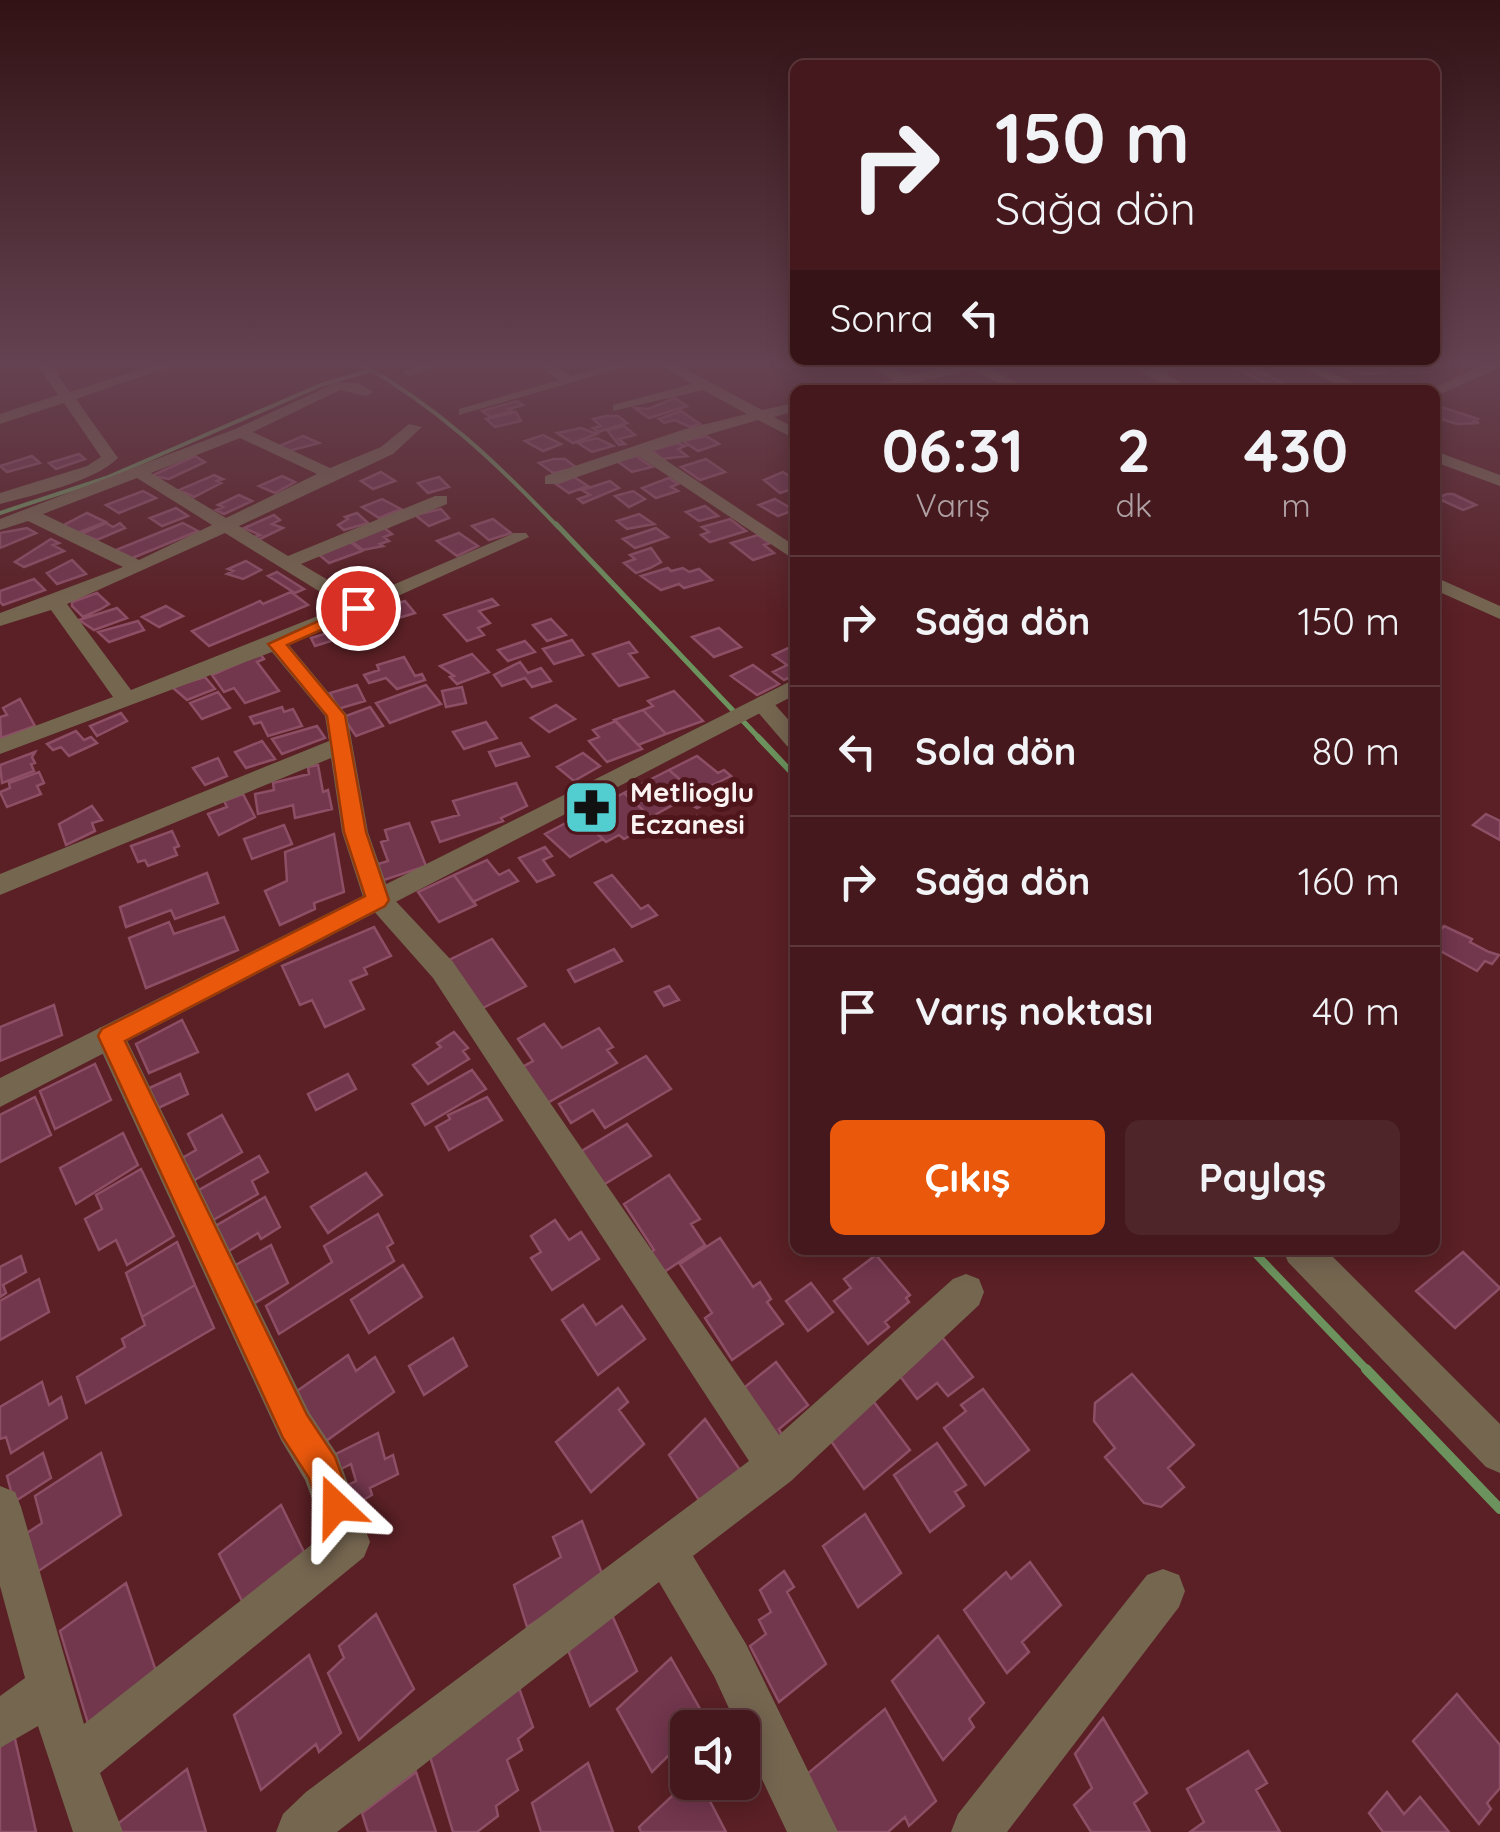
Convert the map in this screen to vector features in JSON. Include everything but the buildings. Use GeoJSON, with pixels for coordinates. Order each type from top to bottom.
{"type":"FeatureCollection","features":[{"type":"Feature","properties":{"kind":"street"},"geometry":{"type":"LineString","coordinates":[[0,474],[8,497],[93,469],[110,458],[102,446]]}},
{"type":"Feature","properties":{"kind":"street"},"geometry":{"type":"LineString","coordinates":[[0,525],[205,446]]}},
{"type":"Feature","properties":{"kind":"street"},"geometry":{"type":"LineString","coordinates":[[272,446],[330,474]]}},
{"type":"Feature","properties":{"kind":"street"},"geometry":{"type":"LineString","coordinates":[[0,620],[54,601],[227,526],[391,446]]}},
{"type":"Feature","properties":{"kind":"street"},"geometry":{"type":"LineString","coordinates":[[551,480],[652,446]]}},
{"type":"Feature","properties":{"kind":"street"},"geometry":{"type":"LineString","coordinates":[[640,450],[790,551]]}},
{"type":"Feature","properties":{"kind":"street"},"geometry":{"type":"LineString","coordinates":[[1440,458],[1500,481]]}},
{"type":"Feature","properties":{"kind":"street"},"geometry":{"type":"LineString","coordinates":[[140,473],[290,562],[358,608]]}},
{"type":"Feature","properties":{"kind":"street"},"geometry":{"type":"LineString","coordinates":[[290,562],[441,500]]}},
{"type":"Feature","properties":{"kind":"street"},"geometry":{"type":"LineString","coordinates":[[28,514],[136,566]]}},
{"type":"Feature","properties":{"kind":"street"},"geometry":{"type":"LineString","coordinates":[[774,540],[790,532]]}},
{"type":"Feature","properties":{"kind":"street"},"geometry":{"type":"LineString","coordinates":[[0,746],[276,644],[520,537]]}},
{"type":"Feature","properties":{"kind":"street"},"geometry":{"type":"LineString","coordinates":[[1440,585],[1500,613]]}},
{"type":"Feature","properties":{"kind":"street"},"geometry":{"type":"LineString","coordinates":[[54,601],[126,700]]}},
{"type":"Feature","properties":{"kind":"street"},"geometry":{"type":"LineString","coordinates":[[276,644],[336,715],[355,832],[378,900],[442,970],[776,1466]]}},
{"type":"Feature","properties":{"kind":"street"},"geometry":{"type":"LineString","coordinates":[[0,1093],[790,689]]}},
{"type":"Feature","properties":{"kind":"street"},"geometry":{"type":"LineString","coordinates":[[758,705],[790,736]]}},
{"type":"Feature","properties":{"kind":"street"},"geometry":{"type":"LineString","coordinates":[[0,885],[341,745]]}},
{"type":"Feature","properties":{"kind":"street"},"geometry":{"type":"LineString","coordinates":[[72,1764],[349,1542],[322,1469],[295,1426],[110,1036]]}},
{"type":"Feature","properties":{"kind":"street"},"geometry":{"type":"LineString","coordinates":[[1307,1255],[1500,1453]]}},
{"type":"Feature","properties":{"kind":"street"},"geometry":{"type":"LineString","coordinates":[[319,1825],[776,1466],[966,1292]]}},
{"type":"Feature","properties":{"kind":"street"},"geometry":{"type":"LineString","coordinates":[[0,1506],[72,1764],[98,1832]]}},
{"type":"Feature","properties":{"kind":"street"},"geometry":{"type":"LineString","coordinates":[[665,1550],[730,1660],[813,1832]]}},
{"type":"Feature","properties":{"kind":"street"},"geometry":{"type":"LineString","coordinates":[[976,1832],[1164,1590]]}},
{"type":"Feature","properties":{"kind":"street"},"geometry":{"type":"LineString","coordinates":[[0,1724],[51,1688]]}},
{"type":"Feature","properties":{"kind":"waterway"},"geometry":{"type":"LineString","coordinates":[[0,513],[106,478],[179,446]]}},
{"type":"Feature","properties":{"kind":"waterway"},"geometry":{"type":"LineString","coordinates":[[475,446],[558,527]]}},
{"type":"Feature","properties":{"kind":"waterway"},"geometry":{"type":"LineString","coordinates":[[556,524],[761,740]]}},
{"type":"Feature","properties":{"kind":"waterway"},"geometry":{"type":"LineString","coordinates":[[758,737],[790,771]]}},
{"type":"Feature","properties":{"kind":"waterway"},"geometry":{"type":"LineString","coordinates":[[1257,1255],[1369,1372]]}},
{"type":"Feature","properties":{"kind":"waterway"},"geometry":{"type":"LineString","coordinates":[[1366,1369],[1500,1509]]}},
{"type":"Feature","properties":{"kind":"place","name":"Metlioglu Eczanesi"},"geometry":{"type":"Point","coordinates":[591,808]}},
{"type":"Feature","properties":{"kind":"route"},"geometry":{"type":"LineString","coordinates":[[336,1506],[322,1469],[295,1426],[110,1036],[378,900],[355,832],[336,715],[276,644],[358,608]]}}]}
